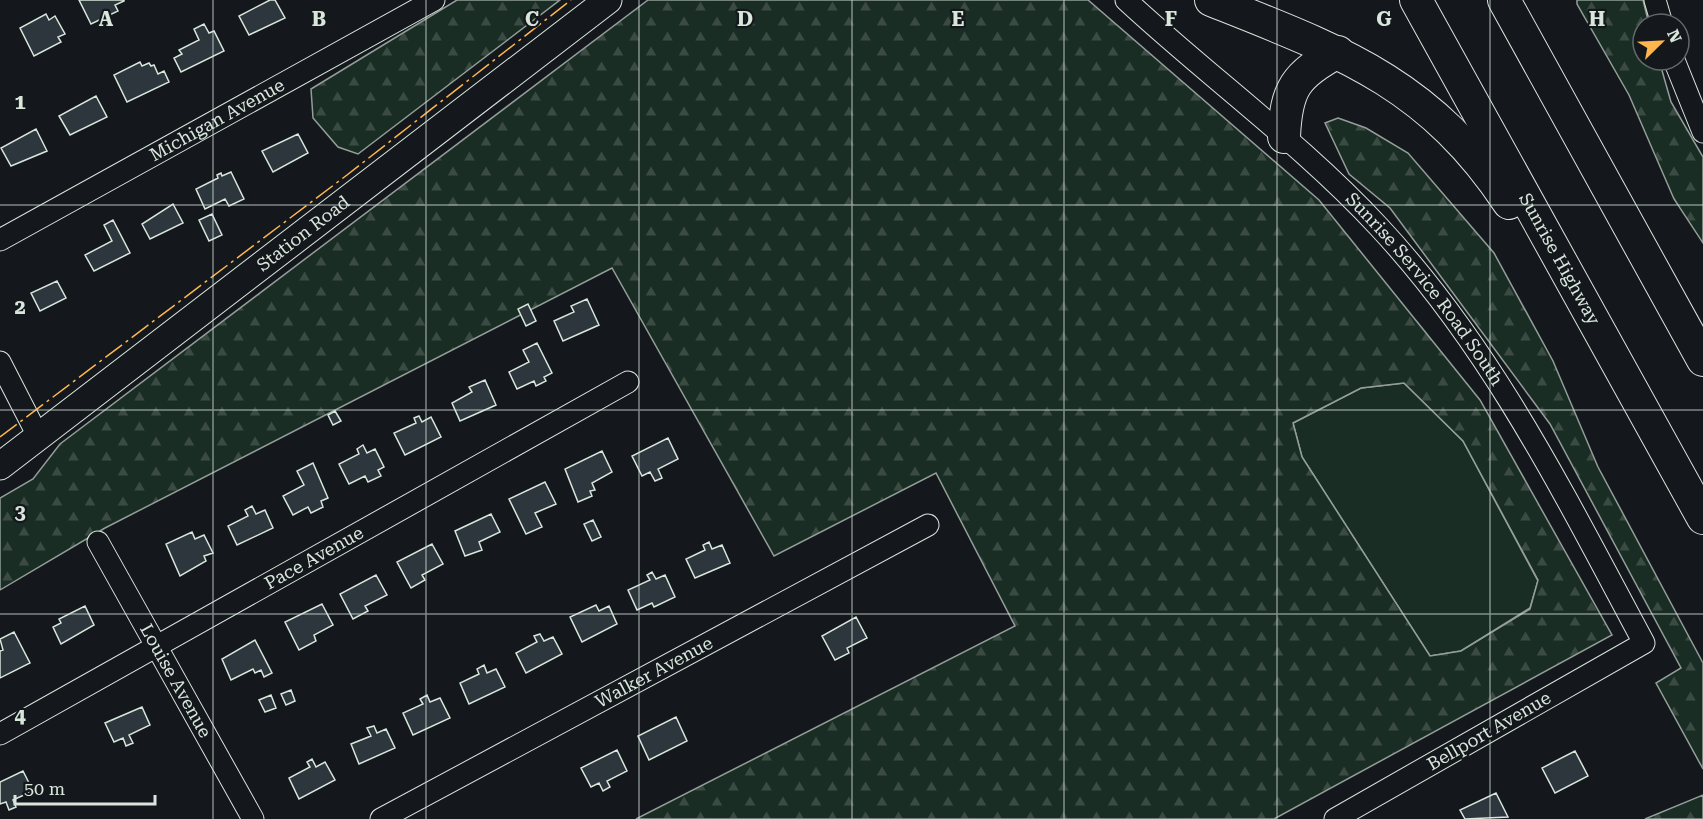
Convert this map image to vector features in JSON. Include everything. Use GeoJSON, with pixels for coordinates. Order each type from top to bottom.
{"type":"FeatureCollection","features":[{"type":"Feature","properties":{"kind":"highway"},"geometry":{"type":"LineString","coordinates":[[1211,0],[1338,52],[1368,68],[1424,105],[1469,148],[1511,206],[1549,273],[1631,389]]}},
{"type":"Feature","properties":{"kind":"highway","name":"Sunrise Highway"},"geometry":{"type":"LineString","coordinates":[[1416,0],[1703,518]]}},
{"type":"Feature","properties":{"kind":"highway"},"geometry":{"type":"LineString","coordinates":[[1504,0],[1703,360]]}},
{"type":"Feature","properties":{"kind":"highway"},"geometry":{"type":"LineString","coordinates":[[1530,0],[1543,39],[1654,274]]}},
{"type":"Feature","properties":{"kind":"highway"},"geometry":{"type":"LineString","coordinates":[[1284,137],[1285,111],[1296,81],[1312,67],[1338,52]]}},
{"type":"Feature","properties":{"kind":"main road","name":"Station Road"},"geometry":{"type":"LineString","coordinates":[[0,466],[608,0]]}},
{"type":"Feature","properties":{"kind":"street","name":"Michigan Avenue"},"geometry":{"type":"LineString","coordinates":[[0,240],[434,0]]}},
{"type":"Feature","properties":{"kind":"street","name":"Sunrise Service Road South"},"geometry":{"type":"LineString","coordinates":[[1126,0],[1284,137],[1379,226],[1444,303],[1477,348],[1538,446],[1644,643]]}},
{"type":"Feature","properties":{"kind":"street"},"geometry":{"type":"LineString","coordinates":[[1679,72],[1703,132]]}},
{"type":"Feature","properties":{"kind":"street"},"geometry":{"type":"LineString","coordinates":[[0,362],[39,436]]}},
{"type":"Feature","properties":{"kind":"street","name":"Pace Avenue"},"geometry":{"type":"LineString","coordinates":[[0,734],[628,382]]}},
{"type":"Feature","properties":{"kind":"street","name":"Walker Avenue"},"geometry":{"type":"LineString","coordinates":[[381,819],[928,525]]}},
{"type":"Feature","properties":{"kind":"street","name":"Louise Avenue"},"geometry":{"type":"LineString","coordinates":[[98,542],[253,819]]}},
{"type":"Feature","properties":{"kind":"street","name":"Bellport Avenue"},"geometry":{"type":"LineString","coordinates":[[1335,819],[1644,643]]}},
{"type":"Feature","properties":{"kind":"green space"},"geometry":{"type":"Polygon","coordinates":[[[457,0],[560,0],[358,154],[338,147],[313,118],[311,89],[457,0]]]}},
{"type":"Feature","properties":{"kind":"green space"},"geometry":{"type":"Polygon","coordinates":[[[648,0],[1088,0],[1319,200],[1480,400],[1612,635],[1274,819],[636,819],[1015,626],[936,473],[774,556],[612,268],[105,528],[0,590],[0,498],[33,479],[60,444],[648,0]],[[1404,383],[1361,388],[1293,423],[1302,457],[1430,656],[1461,651],[1530,609],[1538,580],[1463,441],[1404,383]]]}},
{"type":"Feature","properties":{"kind":"green space"},"geometry":{"type":"Polygon","coordinates":[[[1577,0],[1643,0],[1646,12],[1631,12],[1631,72],[1662,72],[1671,102],[1703,157],[1703,243],[1674,199],[1629,95],[1577,4],[1577,0]]]}},
{"type":"Feature","properties":{"kind":"green space"},"geometry":{"type":"Polygon","coordinates":[[[1338,118],[1366,128],[1408,153],[1494,253],[1553,361],[1598,467],[1703,663],[1703,769],[1656,683],[1681,668],[1550,424],[1390,208],[1349,174],[1325,123],[1338,118]]]}},
{"type":"Feature","properties":{"kind":"green space"},"geometry":{"type":"Polygon","coordinates":[[[1404,383],[1463,441],[1538,581],[1530,608],[1461,651],[1430,656],[1302,457],[1293,423],[1361,388],[1404,383]]]}},
{"type":"Feature","properties":{"kind":"green space"},"geometry":{"type":"Polygon","coordinates":[[[1703,795],[1703,819],[1645,819],[1703,795]]]}},
{"type":"Feature","properties":{"kind":"building"},"geometry":{"type":"Polygon","coordinates":[[[79,0],[124,1],[115,5],[118,11],[91,24],[79,0]]]}},
{"type":"Feature","properties":{"kind":"building"},"geometry":{"type":"Polygon","coordinates":[[[270,0],[275,0],[285,18],[249,35],[239,16],[270,0]]]}},
{"type":"Feature","properties":{"kind":"building"},"geometry":{"type":"Polygon","coordinates":[[[46,14],[49,20],[55,16],[65,34],[58,37],[61,42],[34,56],[20,28],[46,14]]]}},
{"type":"Feature","properties":{"kind":"building"},"geometry":{"type":"Polygon","coordinates":[[[204,24],[209,33],[214,31],[224,51],[181,72],[174,58],[182,54],[179,50],[199,40],[194,29],[204,24]]]}},
{"type":"Feature","properties":{"kind":"building"},"geometry":{"type":"Polygon","coordinates":[[[140,62],[142,66],[149,63],[151,66],[154,65],[158,74],[164,71],[169,82],[127,102],[114,75],[140,62]]]}},
{"type":"Feature","properties":{"kind":"building"},"geometry":{"type":"Polygon","coordinates":[[[96,96],[107,117],[70,135],[59,116],[96,96]]]}},
{"type":"Feature","properties":{"kind":"building"},"geometry":{"type":"Polygon","coordinates":[[[36,129],[47,151],[11,166],[1,148],[36,129]]]}},
{"type":"Feature","properties":{"kind":"building"},"geometry":{"type":"Polygon","coordinates":[[[298,134],[308,153],[273,172],[262,151],[298,134]]]}},
{"type":"Feature","properties":{"kind":"building"},"geometry":{"type":"Polygon","coordinates":[[[231,172],[244,199],[229,206],[225,199],[205,209],[196,189],[218,178],[217,175],[221,173],[222,176],[231,172]]]}},
{"type":"Feature","properties":{"kind":"building"},"geometry":{"type":"Polygon","coordinates":[[[173,204],[183,223],[150,239],[142,224],[173,204]]]}},
{"type":"Feature","properties":{"kind":"building"},"geometry":{"type":"Polygon","coordinates":[[[212,214],[222,235],[209,241],[199,220],[212,214]]]}},
{"type":"Feature","properties":{"kind":"building"},"geometry":{"type":"Polygon","coordinates":[[[113,220],[130,253],[94,271],[85,255],[112,241],[104,225],[113,220]]]}},
{"type":"Feature","properties":{"kind":"building"},"geometry":{"type":"Polygon","coordinates":[[[57,281],[66,298],[40,311],[31,293],[57,281]]]}},
{"type":"Feature","properties":{"kind":"building"},"geometry":{"type":"Polygon","coordinates":[[[587,299],[599,325],[563,341],[554,321],[574,312],[571,306],[587,299]]]}},
{"type":"Feature","properties":{"kind":"building"},"geometry":{"type":"Polygon","coordinates":[[[528,304],[536,321],[526,326],[518,309],[528,304]]]}},
{"type":"Feature","properties":{"kind":"building"},"geometry":{"type":"Polygon","coordinates":[[[537,343],[552,373],[544,377],[546,381],[536,386],[534,381],[517,389],[509,372],[529,362],[523,350],[537,343]]]}},
{"type":"Feature","properties":{"kind":"building"},"geometry":{"type":"Polygon","coordinates":[[[485,380],[496,405],[460,421],[452,403],[472,392],[469,387],[485,380]]]}},
{"type":"Feature","properties":{"kind":"building"},"geometry":{"type":"Polygon","coordinates":[[[335,411],[341,421],[333,425],[328,415],[335,411]]]}},
{"type":"Feature","properties":{"kind":"building"},"geometry":{"type":"Polygon","coordinates":[[[419,416],[422,422],[431,417],[441,437],[405,455],[394,433],[416,423],[414,418],[419,416]]]}},
{"type":"Feature","properties":{"kind":"building"},"geometry":{"type":"Polygon","coordinates":[[[668,438],[678,459],[658,469],[662,478],[655,481],[650,472],[642,476],[632,456],[668,438]]]}},
{"type":"Feature","properties":{"kind":"building"},"geometry":{"type":"Polygon","coordinates":[[[363,445],[367,453],[375,449],[384,467],[378,470],[381,476],[368,482],[365,476],[349,484],[339,464],[359,454],[357,449],[363,445]]]}},
{"type":"Feature","properties":{"kind":"building"},"geometry":{"type":"Polygon","coordinates":[[[602,451],[612,472],[592,483],[595,490],[590,491],[592,496],[578,502],[565,469],[602,451]]]}},
{"type":"Feature","properties":{"kind":"building"},"geometry":{"type":"Polygon","coordinates":[[[313,463],[328,498],[321,501],[323,507],[311,513],[308,507],[293,515],[283,496],[304,485],[297,471],[313,463]]]}},
{"type":"Feature","properties":{"kind":"building"},"geometry":{"type":"Polygon","coordinates":[[[545,482],[556,504],[535,513],[542,527],[526,534],[509,499],[545,482]]]}},
{"type":"Feature","properties":{"kind":"building"},"geometry":{"type":"Polygon","coordinates":[[[252,506],[256,514],[265,510],[273,528],[237,545],[228,526],[248,516],[245,510],[252,506]]]}},
{"type":"Feature","properties":{"kind":"building"},"geometry":{"type":"Polygon","coordinates":[[[491,514],[500,532],[479,542],[482,550],[465,556],[455,531],[491,514]]]}},
{"type":"Feature","properties":{"kind":"building"},"geometry":{"type":"Polygon","coordinates":[[[593,520],[601,537],[592,541],[584,524],[593,520]]]}},
{"type":"Feature","properties":{"kind":"building"},"geometry":{"type":"Polygon","coordinates":[[[192,532],[195,539],[204,535],[213,553],[204,556],[206,561],[180,576],[166,544],[192,532]]]}},
{"type":"Feature","properties":{"kind":"building"},"geometry":{"type":"Polygon","coordinates":[[[709,542],[712,549],[722,545],[730,563],[695,578],[686,559],[705,550],[703,545],[709,542]]]}},
{"type":"Feature","properties":{"kind":"building"},"geometry":{"type":"Polygon","coordinates":[[[432,544],[443,564],[422,575],[425,580],[411,588],[397,562],[432,544]]]}},
{"type":"Feature","properties":{"kind":"building"},"geometry":{"type":"Polygon","coordinates":[[[652,572],[656,579],[665,575],[675,597],[654,607],[652,603],[637,610],[628,590],[650,580],[647,575],[652,572]]]}},
{"type":"Feature","properties":{"kind":"building"},"geometry":{"type":"Polygon","coordinates":[[[376,575],[387,595],[365,606],[368,611],[353,619],[340,594],[376,575]]]}},
{"type":"Feature","properties":{"kind":"building"},"geometry":{"type":"Polygon","coordinates":[[[322,604],[333,625],[314,635],[316,641],[299,650],[285,622],[322,604]]]}},
{"type":"Feature","properties":{"kind":"building"},"geometry":{"type":"Polygon","coordinates":[[[596,605],[599,611],[609,606],[617,624],[582,642],[570,617],[596,605]]]}},
{"type":"Feature","properties":{"kind":"building"},"geometry":{"type":"Polygon","coordinates":[[[85,606],[94,625],[61,644],[53,627],[61,623],[59,619],[85,606]]]}},
{"type":"Feature","properties":{"kind":"building"},"geometry":{"type":"Polygon","coordinates":[[[856,617],[867,638],[847,648],[849,653],[835,660],[822,636],[856,617]]]}},
{"type":"Feature","properties":{"kind":"building"},"geometry":{"type":"Polygon","coordinates":[[[14,632],[30,663],[0,678],[0,651],[3,650],[0,639],[14,632]]]}},
{"type":"Feature","properties":{"kind":"building"},"geometry":{"type":"Polygon","coordinates":[[[540,634],[544,641],[553,637],[562,654],[526,673],[516,653],[537,642],[534,636],[540,634]]]}},
{"type":"Feature","properties":{"kind":"building"},"geometry":{"type":"Polygon","coordinates":[[[255,640],[272,673],[264,677],[261,670],[255,673],[253,669],[231,680],[222,659],[255,640]]]}},
{"type":"Feature","properties":{"kind":"building"},"geometry":{"type":"Polygon","coordinates":[[[484,665],[487,673],[496,669],[505,687],[469,704],[460,683],[479,674],[477,669],[484,665]]]}},
{"type":"Feature","properties":{"kind":"building"},"geometry":{"type":"Polygon","coordinates":[[[291,690],[295,701],[286,705],[281,694],[291,690]]]}},
{"type":"Feature","properties":{"kind":"building"},"geometry":{"type":"Polygon","coordinates":[[[271,695],[276,708],[265,712],[259,700],[271,695]]]}},
{"type":"Feature","properties":{"kind":"building"},"geometry":{"type":"Polygon","coordinates":[[[427,695],[430,702],[440,698],[450,718],[413,735],[403,713],[423,704],[420,699],[427,695]]]}},
{"type":"Feature","properties":{"kind":"building"},"geometry":{"type":"Polygon","coordinates":[[[142,707],[150,725],[129,735],[133,743],[126,746],[123,738],[114,742],[105,723],[142,707]]]}},
{"type":"Feature","properties":{"kind":"building"},"geometry":{"type":"Polygon","coordinates":[[[676,717],[687,741],[649,760],[638,736],[676,717]]]}},
{"type":"Feature","properties":{"kind":"building"},"geometry":{"type":"Polygon","coordinates":[[[374,726],[377,733],[386,729],[395,748],[359,764],[351,744],[371,736],[367,728],[374,726]]]}},
{"type":"Feature","properties":{"kind":"building"},"geometry":{"type":"Polygon","coordinates":[[[617,750],[627,771],[607,781],[610,787],[603,791],[599,783],[591,787],[581,768],[617,750]]]}},
{"type":"Feature","properties":{"kind":"building"},"geometry":{"type":"Polygon","coordinates":[[[1575,751],[1588,776],[1555,793],[1542,768],[1575,751]]]}},
{"type":"Feature","properties":{"kind":"building"},"geometry":{"type":"Polygon","coordinates":[[[312,759],[316,767],[325,762],[335,780],[299,799],[289,778],[310,767],[307,762],[312,759]]]}},
{"type":"Feature","properties":{"kind":"building"},"geometry":{"type":"Polygon","coordinates":[[[23,771],[33,791],[13,800],[16,807],[9,810],[6,802],[0,804],[0,782],[23,771]]]}},
{"type":"Feature","properties":{"kind":"building"},"geometry":{"type":"Polygon","coordinates":[[[1496,793],[1508,817],[1465,819],[1460,810],[1496,793]]]}},
{"type":"Feature","properties":{"kind":"power"},"geometry":{"type":"LineString","coordinates":[[0,437],[347,175],[571,0]]}}]}
